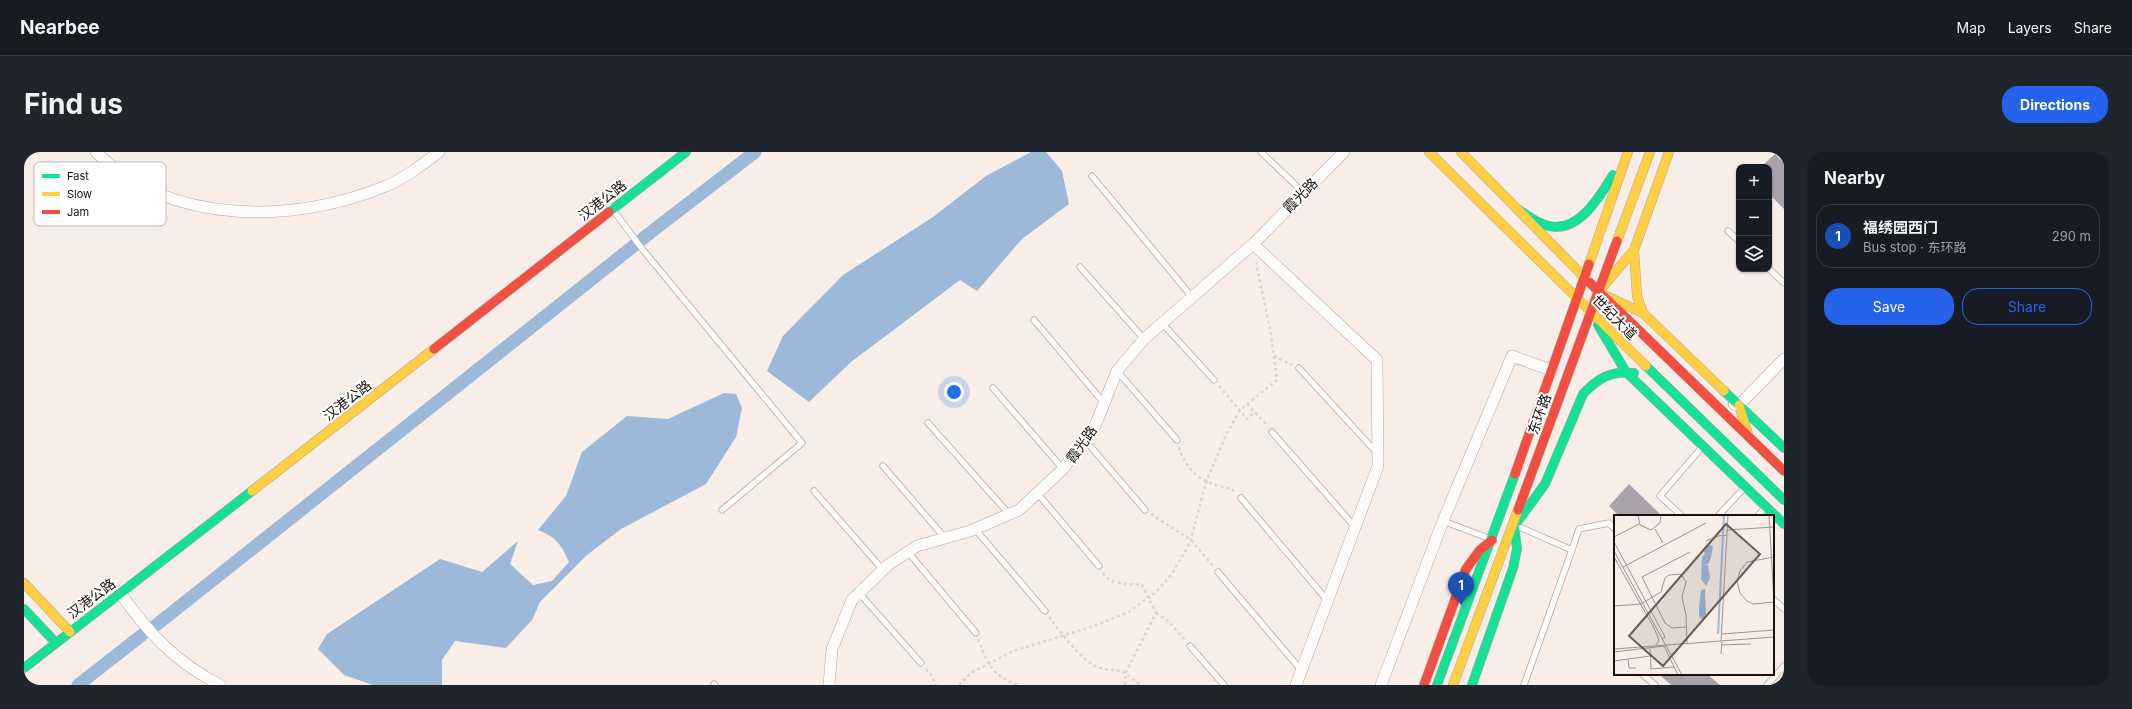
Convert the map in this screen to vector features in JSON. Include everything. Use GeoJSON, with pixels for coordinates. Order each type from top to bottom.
{"type":"FeatureCollection","features":[{"type":"Feature","properties":{"kind":"main road","name":"汉港公路"},"geometry":{"type":"LineString","coordinates":[[24,668],[67,628],[120,594],[609,206],[672,152]]}},
{"type":"Feature","properties":{"kind":"main road","name":"汉港公路"},"geometry":{"type":"LineString","coordinates":[[398,364],[609,206],[686,152]]}},
{"type":"Feature","properties":{"kind":"main road","name":"世纪大道"},"geometry":{"type":"LineString","coordinates":[[1429,152],[1590,313],[1669,388],[1709,439],[1774,500]]}},
{"type":"Feature","properties":{"kind":"main road","name":"世纪大道"},"geometry":{"type":"LineString","coordinates":[[1461,152],[1599,292],[1784,471]]}},
{"type":"Feature","properties":{"kind":"main road","name":"东环路"},"geometry":{"type":"LineString","coordinates":[[1437,685],[1492,540],[1627,152]]}},
{"type":"Feature","properties":{"kind":"main road"},"geometry":{"type":"LineString","coordinates":[[1519,210],[1540,223],[1552,227],[1569,224],[1579,218],[1600,196],[1627,152]]}},
{"type":"Feature","properties":{"kind":"main road","name":"东环路"},"geometry":{"type":"LineString","coordinates":[[1454,685],[1650,152]]}},
{"type":"Feature","properties":{"kind":"main road"},"geometry":{"type":"LineString","coordinates":[[1643,313],[1636,296],[1634,280],[1634,250],[1668,152]]}},
{"type":"Feature","properties":{"kind":"main road"},"geometry":{"type":"LineString","coordinates":[[1634,250],[1599,292],[1643,313],[1784,448]]}},
{"type":"Feature","properties":{"kind":"main road"},"geometry":{"type":"LineString","coordinates":[[1590,313],[1626,372],[1709,439],[1774,500],[1784,524]]}},
{"type":"Feature","properties":{"kind":"main road"},"geometry":{"type":"LineString","coordinates":[[1472,685],[1513,568],[1517,549],[1514,525],[1545,484],[1584,394],[1594,383],[1608,373],[1626,372],[1651,378],[1669,388]]}},
{"type":"Feature","properties":{"kind":"main road"},"geometry":{"type":"LineString","coordinates":[[1739,405],[1749,437]]}},
{"type":"Feature","properties":{"kind":"main road"},"geometry":{"type":"LineString","coordinates":[[1424,685],[1466,569],[1476,554],[1492,540]]}},
{"type":"Feature","properties":{"kind":"main road"},"geometry":{"type":"LineString","coordinates":[[24,583],[67,628]]}},
{"type":"Feature","properties":{"kind":"main road"},"geometry":{"type":"LineString","coordinates":[[24,609],[53,640]]}},
{"type":"Feature","properties":{"kind":"main road","name":"汉港公路"},"geometry":{"type":"LineString","coordinates":[[67,628],[76,615]]}},
{"type":"Feature","properties":{"kind":"main road","name":"汉港公路"},"geometry":{"type":"LineString","coordinates":[[24,656],[53,640]]}},
{"type":"Feature","properties":{"kind":"street"},"geometry":{"type":"LineString","coordinates":[[96,152],[108,162]]}},
{"type":"Feature","properties":{"kind":"street"},"geometry":{"type":"LineString","coordinates":[[166,194],[202,207],[256,213],[305,208],[362,194],[386,186],[409,174],[440,152]]}},
{"type":"Feature","properties":{"kind":"street","name":"霞光路"},"geometry":{"type":"LineString","coordinates":[[829,685],[832,649],[852,600],[883,570],[917,546],[975,529],[1019,510],[1063,469],[1095,426],[1117,371],[1144,339],[1252,244],[1344,152]]}},
{"type":"Feature","properties":{"kind":"street"},"geometry":{"type":"LineString","coordinates":[[1252,244],[1377,360],[1378,466],[1296,685]]}},
{"type":"Feature","properties":{"kind":"street"},"geometry":{"type":"LineString","coordinates":[[1381,685],[1443,521],[1512,356],[1551,370]]}},
{"type":"Feature","properties":{"kind":"street"},"geometry":{"type":"LineString","coordinates":[[1711,400],[1739,405],[1784,359]]}},
{"type":"Feature","properties":{"kind":"street"},"geometry":{"type":"LineString","coordinates":[[120,594],[154,638],[193,670],[220,685]]}},
{"type":"Feature","properties":{"kind":"lane"},"geometry":{"type":"LineString","coordinates":[[1261,152],[1303,192]]}},
{"type":"Feature","properties":{"kind":"lane"},"geometry":{"type":"LineString","coordinates":[[1092,176],[1192,297]]}},
{"type":"Feature","properties":{"kind":"lane"},"geometry":{"type":"LineString","coordinates":[[609,206],[633,238],[802,443],[722,510]]}},
{"type":"Feature","properties":{"kind":"lane"},"geometry":{"type":"LineString","coordinates":[[1728,231],[1736,238]]}},
{"type":"Feature","properties":{"kind":"lane"},"geometry":{"type":"LineString","coordinates":[[1080,267],[1144,339]]}},
{"type":"Feature","properties":{"kind":"lane"},"geometry":{"type":"LineString","coordinates":[[1772,272],[1784,283]]}},
{"type":"Feature","properties":{"kind":"lane"},"geometry":{"type":"LineString","coordinates":[[1034,320],[1104,403]]}},
{"type":"Feature","properties":{"kind":"lane"},"geometry":{"type":"LineString","coordinates":[[1162,323],[1214,380]]}},
{"type":"Feature","properties":{"kind":"lane"},"geometry":{"type":"LineString","coordinates":[[1300,368],[1378,453]]}},
{"type":"Feature","properties":{"kind":"lane"},"geometry":{"type":"LineString","coordinates":[[1117,371],[1177,440]]}},
{"type":"Feature","properties":{"kind":"lane"},"geometry":{"type":"LineString","coordinates":[[993,388],[1063,469]]}},
{"type":"Feature","properties":{"kind":"lane"},"geometry":{"type":"LineString","coordinates":[[928,423],[1010,514]]}},
{"type":"Feature","properties":{"kind":"lane"},"geometry":{"type":"LineString","coordinates":[[1272,432],[1355,527]]}},
{"type":"Feature","properties":{"kind":"lane"},"geometry":{"type":"LineString","coordinates":[[1681,515],[1660,496],[1709,439]]}},
{"type":"Feature","properties":{"kind":"lane"},"geometry":{"type":"LineString","coordinates":[[1084,440],[1145,510]]}},
{"type":"Feature","properties":{"kind":"lane"},"geometry":{"type":"LineString","coordinates":[[883,466],[945,538]]}},
{"type":"Feature","properties":{"kind":"lane"},"geometry":{"type":"LineString","coordinates":[[1719,515],[1751,480]]}},
{"type":"Feature","properties":{"kind":"lane"},"geometry":{"type":"LineString","coordinates":[[814,491],[883,570]]}},
{"type":"Feature","properties":{"kind":"lane"},"geometry":{"type":"LineString","coordinates":[[1037,493],[1099,566]]}},
{"type":"Feature","properties":{"kind":"lane"},"geometry":{"type":"LineString","coordinates":[[1241,498],[1328,600]]}},
{"type":"Feature","properties":{"kind":"lane"},"geometry":{"type":"LineString","coordinates":[[1759,515],[1774,500]]}},
{"type":"Feature","properties":{"kind":"lane"},"geometry":{"type":"LineString","coordinates":[[1443,521],[1492,540]]}},
{"type":"Feature","properties":{"kind":"lane"},"geometry":{"type":"LineString","coordinates":[[1524,685],[1579,529],[1609,523],[1614,528]]}},
{"type":"Feature","properties":{"kind":"lane"},"geometry":{"type":"LineString","coordinates":[[1514,525],[1572,550]]}},
{"type":"Feature","properties":{"kind":"lane"},"geometry":{"type":"LineString","coordinates":[[975,529],[1045,612]]}},
{"type":"Feature","properties":{"kind":"lane"},"geometry":{"type":"LineString","coordinates":[[908,552],[976,633]]}},
{"type":"Feature","properties":{"kind":"lane"},"geometry":{"type":"LineString","coordinates":[[1218,572],[1301,670]]}},
{"type":"Feature","properties":{"kind":"lane"},"geometry":{"type":"LineString","coordinates":[[859,593],[921,663]]}},
{"type":"Feature","properties":{"kind":"lane"},"geometry":{"type":"LineString","coordinates":[[1774,600],[1784,609]]}},
{"type":"Feature","properties":{"kind":"lane"},"geometry":{"type":"LineString","coordinates":[[1190,646],[1224,685]]}},
{"type":"Feature","properties":{"kind":"lane"},"geometry":{"type":"LineString","coordinates":[[1767,685],[1784,666]]}},
{"type":"Feature","properties":{"kind":"lane"},"geometry":{"type":"LineString","coordinates":[[1643,675],[1655,685]]}},
{"type":"Feature","properties":{"kind":"path"},"geometry":{"type":"LineString","coordinates":[[959,685],[971,673],[1012,651],[1092,627],[1129,612],[1156,592],[1171,575],[1191,540],[1206,482],[1226,435],[1240,410],[1277,380],[1274,356],[1252,244]]}},
{"type":"Feature","properties":{"kind":"path"},"geometry":{"type":"LineString","coordinates":[[1274,356],[1300,368]]}},
{"type":"Feature","properties":{"kind":"path"},"geometry":{"type":"LineString","coordinates":[[1214,380],[1247,419],[1254,412]]}},
{"type":"Feature","properties":{"kind":"path"},"geometry":{"type":"LineString","coordinates":[[1248,404],[1272,432]]}},
{"type":"Feature","properties":{"kind":"path"},"geometry":{"type":"LineString","coordinates":[[1177,440],[1183,458],[1192,472],[1206,482],[1233,490],[1241,498]]}},
{"type":"Feature","properties":{"kind":"path"},"geometry":{"type":"LineString","coordinates":[[1145,510],[1191,540],[1218,572]]}},
{"type":"Feature","properties":{"kind":"path"},"geometry":{"type":"LineString","coordinates":[[1099,566],[1105,576],[1116,582],[1142,585],[1156,613],[1168,621],[1190,646]]}},
{"type":"Feature","properties":{"kind":"path"},"geometry":{"type":"LineString","coordinates":[[1045,612],[1062,635],[1092,664],[1126,672],[1139,685]]}},
{"type":"Feature","properties":{"kind":"path"},"geometry":{"type":"LineString","coordinates":[[1125,685],[1126,672],[1156,613]]}},
{"type":"Feature","properties":{"kind":"path"},"geometry":{"type":"LineString","coordinates":[[976,633],[988,664],[1005,681],[1017,685]]}},
{"type":"Feature","properties":{"kind":"path"},"geometry":{"type":"LineString","coordinates":[[921,663],[932,676],[936,685]]}},
{"type":"Feature","properties":{"kind":"water"},"geometry":{"type":"Polygon","coordinates":[[[1031,152],[1046,152],[1062,171],[1069,204],[1022,239],[977,291],[960,280],[851,362],[809,402],[767,371],[783,336],[843,275],[933,217],[986,176],[1031,152]]]}},
{"type":"Feature","properties":{"kind":"water"},"geometry":{"type":"Polygon","coordinates":[[[724,393],[736,394],[742,408],[736,437],[706,484],[621,529],[587,555],[540,602],[532,620],[506,648],[455,641],[442,660],[442,685],[373,685],[344,675],[318,649],[327,634],[440,559],[482,572],[518,541],[510,564],[533,585],[552,581],[569,562],[561,546],[549,535],[538,530],[566,496],[582,452],[627,416],[668,419],[724,393]]]}},
{"type":"Feature","properties":{"kind":"building"},"geometry":{"type":"Polygon","coordinates":[[[1775,154],[1784,163],[1784,209],[1772,197],[1772,164],[1764,164],[1775,154]]]}},
{"type":"Feature","properties":{"kind":"building"},"geometry":{"type":"Polygon","coordinates":[[[1629,484],[1661,515],[1618,515],[1609,506],[1629,484]]]}},
{"type":"Feature","properties":{"kind":"building"},"geometry":{"type":"Polygon","coordinates":[[[1660,675],[1708,675],[1720,685],[1671,685],[1660,675]]]}},
{"type":"Feature","properties":{"kind":"waterway"},"geometry":{"type":"LineString","coordinates":[[155,626],[655,229],[755,152]]}},
{"type":"Feature","properties":{"kind":"waterway"},"geometry":{"type":"LineString","coordinates":[[78,685],[142,635]]}},
{"type":"Feature","properties":{"kind":"traffic: fast"},"geometry":{"type":"LineString","coordinates":[[609,212],[686,152]]}},
{"type":"Feature","properties":{"kind":"traffic: fast"},"geometry":{"type":"LineString","coordinates":[[1519,210],[1541,224],[1560,227],[1570,224],[1587,211],[1595,202],[1613,175]]}},
{"type":"Feature","properties":{"kind":"traffic: fast"},"geometry":{"type":"LineString","coordinates":[[1598,325],[1626,372],[1784,524]]}},
{"type":"Feature","properties":{"kind":"traffic: fast"},"geometry":{"type":"LineString","coordinates":[[1646,366],[1784,500]]}},
{"type":"Feature","properties":{"kind":"traffic: fast"},"geometry":{"type":"LineString","coordinates":[[1518,521],[1545,484],[1583,394],[1606,376],[1626,372],[1634,373]]}},
{"type":"Feature","properties":{"kind":"traffic: fast"},"geometry":{"type":"LineString","coordinates":[[1724,391],[1784,448]]}},
{"type":"Feature","properties":{"kind":"traffic: fast"},"geometry":{"type":"LineString","coordinates":[[1437,685],[1515,474]]}},
{"type":"Feature","properties":{"kind":"traffic: fast"},"geometry":{"type":"LineString","coordinates":[[24,668],[252,491]]}},
{"type":"Feature","properties":{"kind":"traffic: fast"},"geometry":{"type":"LineString","coordinates":[[1472,685],[1513,568],[1517,549],[1514,525]]}},
{"type":"Feature","properties":{"kind":"traffic: fast"},"geometry":{"type":"LineString","coordinates":[[24,609],[56,643]]}},
{"type":"Feature","properties":{"kind":"traffic: slow"},"geometry":{"type":"LineString","coordinates":[[1429,152],[1646,366]]}},
{"type":"Feature","properties":{"kind":"traffic: slow"},"geometry":{"type":"LineString","coordinates":[[1461,152],[1589,282]]}},
{"type":"Feature","properties":{"kind":"traffic: slow"},"geometry":{"type":"LineString","coordinates":[[1589,264],[1628,152]]}},
{"type":"Feature","properties":{"kind":"traffic: slow"},"geometry":{"type":"LineString","coordinates":[[1617,241],[1650,152]]}},
{"type":"Feature","properties":{"kind":"traffic: slow"},"geometry":{"type":"LineString","coordinates":[[1643,313],[1637,296],[1634,250],[1669,152]]}},
{"type":"Feature","properties":{"kind":"traffic: slow"},"geometry":{"type":"LineString","coordinates":[[1601,289],[1634,250]]}},
{"type":"Feature","properties":{"kind":"traffic: slow"},"geometry":{"type":"LineString","coordinates":[[1604,295],[1643,313],[1724,391]]}},
{"type":"Feature","properties":{"kind":"traffic: slow"},"geometry":{"type":"LineString","coordinates":[[252,491],[434,349]]}},
{"type":"Feature","properties":{"kind":"traffic: slow"},"geometry":{"type":"LineString","coordinates":[[1739,405],[1748,434]]}},
{"type":"Feature","properties":{"kind":"traffic: slow"},"geometry":{"type":"LineString","coordinates":[[1453,685],[1518,510]]}},
{"type":"Feature","properties":{"kind":"traffic: slow"},"geometry":{"type":"LineString","coordinates":[[24,583],[70,632]]}},
{"type":"Feature","properties":{"kind":"traffic: jam"},"geometry":{"type":"LineString","coordinates":[[434,349],[609,212]]}},
{"type":"Feature","properties":{"kind":"traffic: jam"},"geometry":{"type":"LineString","coordinates":[[1518,510],[1617,241]]}},
{"type":"Feature","properties":{"kind":"traffic: jam"},"geometry":{"type":"LineString","coordinates":[[1515,474],[1589,264]]}},
{"type":"Feature","properties":{"kind":"traffic: jam"},"geometry":{"type":"LineString","coordinates":[[1589,282],[1784,471]]}},
{"type":"Feature","properties":{"kind":"traffic: jam"},"geometry":{"type":"LineString","coordinates":[[1424,685],[1466,569],[1480,550],[1492,540]]}},
{"type":"Feature","properties":{"kind":"place","name":"福绣园西门"},"geometry":{"type":"Point","coordinates":[1461,605]}}]}
